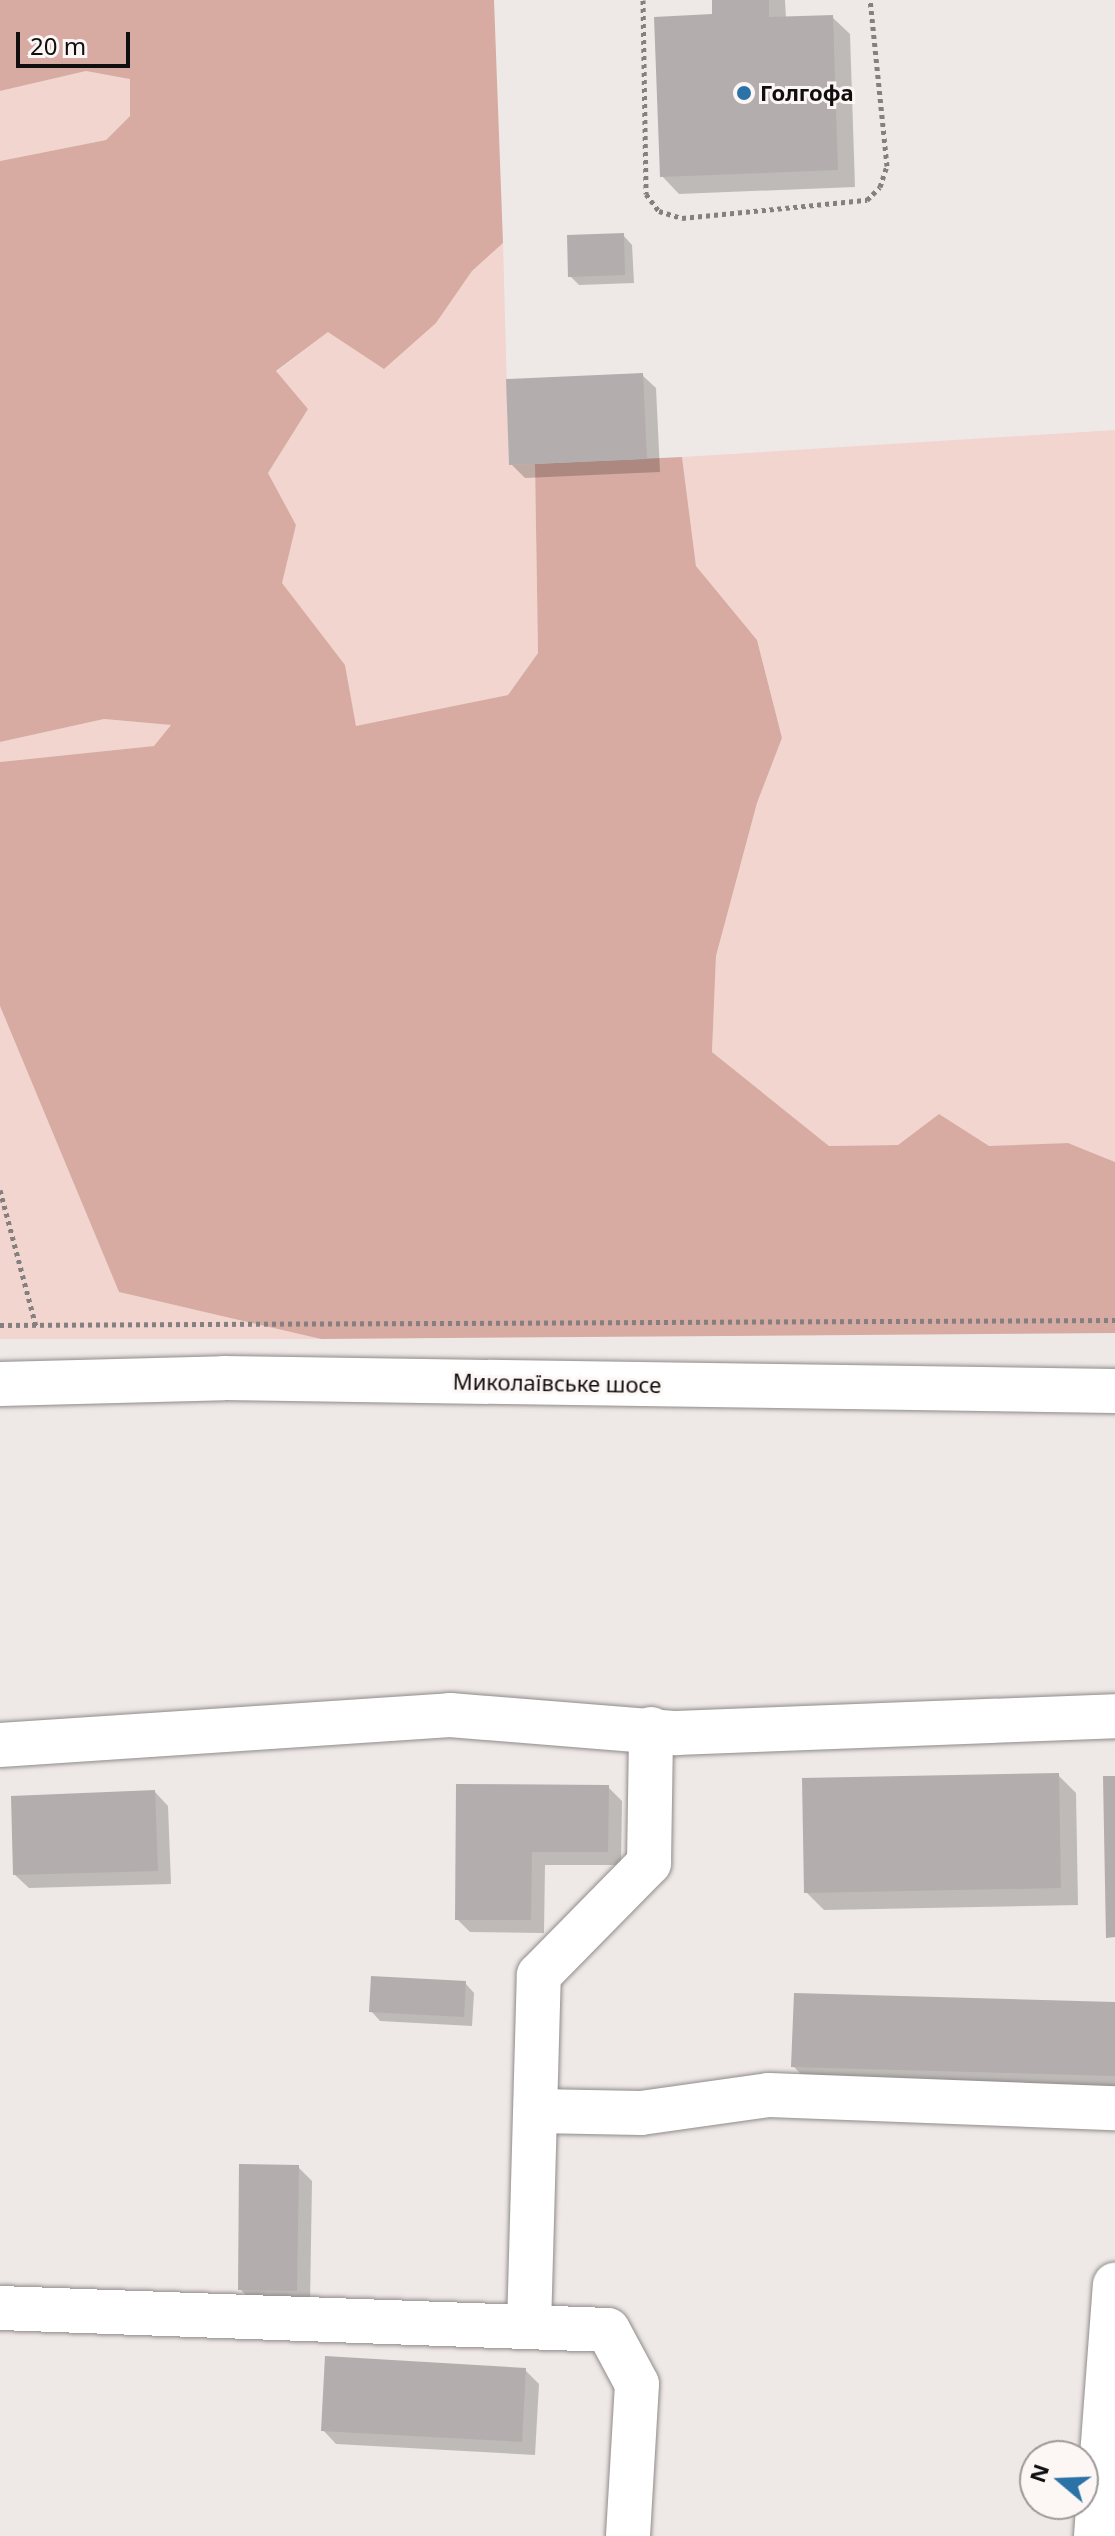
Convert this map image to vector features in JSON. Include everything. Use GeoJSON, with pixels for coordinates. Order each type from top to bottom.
{"type":"FeatureCollection","features":[{"type":"Feature","properties":{"kind":"main road","name":"Миколаївське шосе"},"geometry":{"type":"LineString","coordinates":[[0,1384],[224,1378],[1115,1391]]}},
{"type":"Feature","properties":{"kind":"main road"},"geometry":{"type":"LineString","coordinates":[[0,1745],[450,1715],[676,1733],[1115,1716]]}},
{"type":"Feature","properties":{"kind":"main road"},"geometry":{"type":"LineString","coordinates":[[529,2327],[539,1975],[649,1863],[651,1729]]}},
{"type":"Feature","properties":{"kind":"main road"},"geometry":{"type":"LineString","coordinates":[[536,2111],[641,2113],[769,2095],[1115,2108]]}},
{"type":"Feature","properties":{"kind":"main road"},"geometry":{"type":"LineString","coordinates":[[1096,2536],[1115,2285]]}},
{"type":"Feature","properties":{"kind":"main road"},"geometry":{"type":"LineString","coordinates":[[0,2308],[608,2330],[637,2384],[628,2536]]}},
{"type":"Feature","properties":{"kind":"path"},"geometry":{"type":"LineString","coordinates":[[643,0],[646,194],[659,211],[682,218],[867,200],[880,187],[887,166],[870,0]]}},
{"type":"Feature","properties":{"kind":"path"},"geometry":{"type":"LineString","coordinates":[[0,1190],[36,1326]]}},
{"type":"Feature","properties":{"kind":"path"},"geometry":{"type":"LineString","coordinates":[[0,1325],[1115,1320]]}},
{"type":"Feature","properties":{"kind":"shaded area"},"geometry":{"type":"Polygon","coordinates":[[[0,0],[494,0],[503,243],[472,271],[436,323],[384,369],[328,332],[276,371],[308,409],[268,473],[296,525],[282,583],[345,665],[356,726],[508,695],[538,653],[535,464],[682,457],[696,566],[757,640],[782,738],[757,803],[716,956],[712,1052],[829,1146],[898,1145],[939,1114],[989,1146],[1068,1143],[1115,1162],[1115,1333],[321,1339],[119,1292],[0,1006],[0,762],[154,746],[171,725],[104,719],[0,742],[0,161],[106,140],[130,116],[130,79],[86,71],[0,91],[0,0]]]}},
{"type":"Feature","properties":{"kind":"shaded area"},"geometry":{"type":"Polygon","coordinates":[[[86,71],[130,78],[130,116],[106,140],[0,161],[0,91],[86,71]]]}},
{"type":"Feature","properties":{"kind":"shaded area"},"geometry":{"type":"Polygon","coordinates":[[[503,243],[509,465],[535,464],[538,653],[508,695],[356,727],[345,665],[281,583],[296,525],[268,473],[308,409],[276,372],[328,332],[436,323],[472,271],[503,243]]]}},
{"type":"Feature","properties":{"kind":"shaded area"},"geometry":{"type":"Polygon","coordinates":[[[1115,430],[1115,1162],[1068,1143],[989,1147],[939,1114],[898,1145],[829,1146],[712,1052],[716,956],[757,803],[782,738],[757,640],[696,566],[682,457],[1115,430]]]}},
{"type":"Feature","properties":{"kind":"shaded area"},"geometry":{"type":"Polygon","coordinates":[[[104,719],[171,725],[155,746],[0,762],[0,742],[104,719]]]}},
{"type":"Feature","properties":{"kind":"shaded area"},"geometry":{"type":"Polygon","coordinates":[[[0,1006],[119,1292],[321,1339],[0,1339],[0,1006]]]}},
{"type":"Feature","properties":{"kind":"building"},"geometry":{"type":"Polygon","coordinates":[[[712,0],[769,0],[769,17],[833,15],[838,170],[660,177],[654,17],[712,14],[712,0]]]}},
{"type":"Feature","properties":{"kind":"building"},"geometry":{"type":"Polygon","coordinates":[[[624,233],[625,275],[568,277],[567,235],[624,233]]]}},
{"type":"Feature","properties":{"kind":"building"},"geometry":{"type":"Polygon","coordinates":[[[643,373],[647,459],[509,465],[506,379],[643,373]]]}},
{"type":"Feature","properties":{"kind":"building"},"geometry":{"type":"Polygon","coordinates":[[[1059,1773],[1061,1888],[804,1893],[802,1778],[1059,1773]]]}},
{"type":"Feature","properties":{"kind":"building"},"geometry":{"type":"Polygon","coordinates":[[[1103,1776],[1115,1776],[1115,1937],[1106,1938],[1103,1776]]]}},
{"type":"Feature","properties":{"kind":"building"},"geometry":{"type":"Polygon","coordinates":[[[456,1784],[609,1785],[608,1852],[532,1852],[531,1920],[455,1920],[456,1784]]]}},
{"type":"Feature","properties":{"kind":"building"},"geometry":{"type":"Polygon","coordinates":[[[155,1790],[158,1871],[13,1875],[11,1796],[155,1790]]]}},
{"type":"Feature","properties":{"kind":"building"},"geometry":{"type":"Polygon","coordinates":[[[371,1976],[466,1981],[464,2017],[369,2012],[371,1976]]]}},
{"type":"Feature","properties":{"kind":"building"},"geometry":{"type":"Polygon","coordinates":[[[794,1993],[1115,2002],[1115,2076],[791,2067],[794,1993]]]}},
{"type":"Feature","properties":{"kind":"building"},"geometry":{"type":"Polygon","coordinates":[[[239,2164],[299,2165],[297,2291],[238,2290],[239,2164]]]}},
{"type":"Feature","properties":{"kind":"building"},"geometry":{"type":"Polygon","coordinates":[[[325,2356],[526,2368],[522,2442],[321,2431],[325,2356]]]}},
{"type":"Feature","properties":{"kind":"place","name":"Голгофа"},"geometry":{"type":"Point","coordinates":[744,93]}}]}
